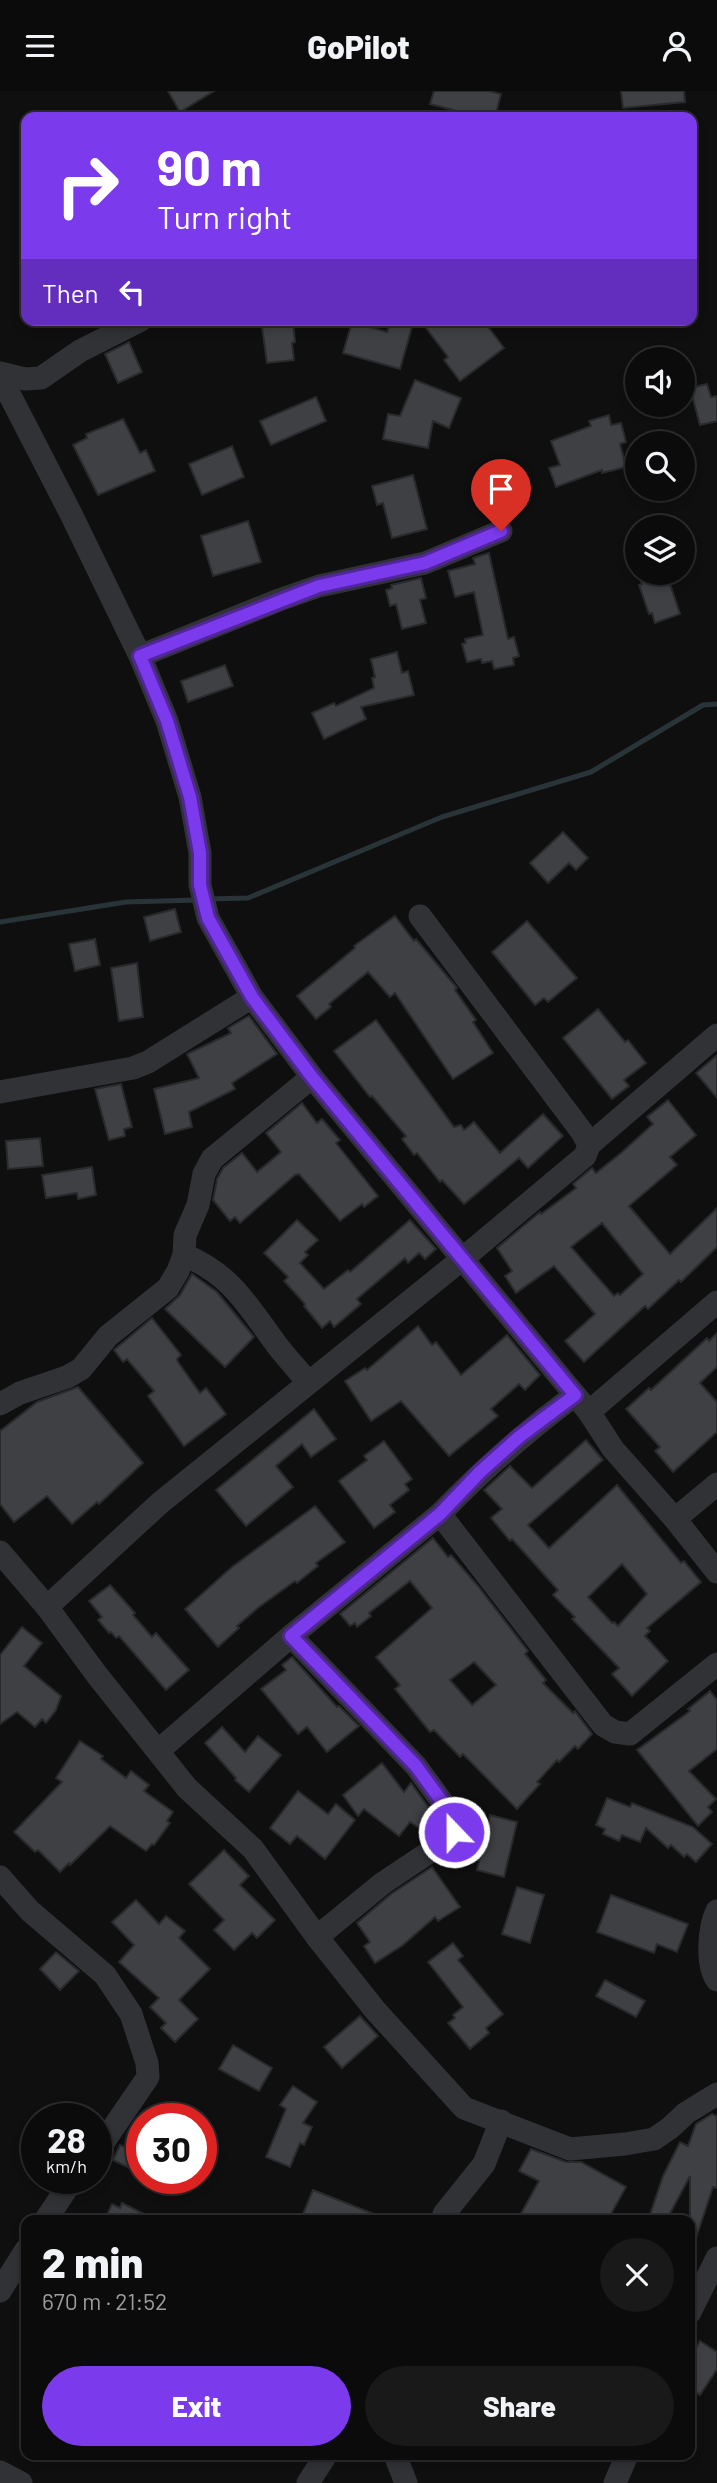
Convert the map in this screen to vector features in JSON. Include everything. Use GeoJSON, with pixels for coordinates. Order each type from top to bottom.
{"type":"FeatureCollection","features":[{"type":"Feature","properties":{"kind":"street"},"geometry":{"type":"LineString","coordinates":[[0,375],[41,378],[80,351],[129,326]]}},
{"type":"Feature","properties":{"kind":"street"},"geometry":{"type":"LineString","coordinates":[[0,375],[140,656],[167,721],[190,797],[200,853],[200,885],[208,918],[252,997],[312,1077],[582,1403],[612,1450],[675,1519],[717,1572]]}},
{"type":"Feature","properties":{"kind":"street"},"geometry":{"type":"LineString","coordinates":[[23,422],[41,378]]}},
{"type":"Feature","properties":{"kind":"street"},"geometry":{"type":"LineString","coordinates":[[140,656],[289,596],[319,586],[425,563],[501,531]]}},
{"type":"Feature","properties":{"kind":"street"},"geometry":{"type":"LineString","coordinates":[[420,915],[589,1145]]}},
{"type":"Feature","properties":{"kind":"street"},"geometry":{"type":"LineString","coordinates":[[0,1091],[133,1068],[148,1062],[252,997]]}},
{"type":"Feature","properties":{"kind":"street"},"geometry":{"type":"LineString","coordinates":[[47,1607],[160,1503],[461,1260],[585,1156],[589,1145],[717,1035]]}},
{"type":"Feature","properties":{"kind":"street"},"geometry":{"type":"LineString","coordinates":[[0,1404],[20,1393],[67,1377],[81,1369],[108,1336],[168,1288],[184,1255],[185,1235],[198,1205],[204,1174],[212,1159],[312,1077]]}},
{"type":"Feature","properties":{"kind":"street"},"geometry":{"type":"LineString","coordinates":[[184,1255],[204,1263],[221,1275],[248,1303],[276,1345],[308,1382]]}},
{"type":"Feature","properties":{"kind":"street"},"geometry":{"type":"LineString","coordinates":[[158,1751],[291,1636],[440,1514],[480,1472],[519,1437],[582,1403],[717,1301]]}},
{"type":"Feature","properties":{"kind":"street"},"geometry":{"type":"LineString","coordinates":[[675,1519],[717,1484]]}},
{"type":"Feature","properties":{"kind":"street"},"geometry":{"type":"LineString","coordinates":[[440,1514],[603,1725],[615,1732],[630,1734],[717,1664]]}},
{"type":"Feature","properties":{"kind":"street"},"geometry":{"type":"LineString","coordinates":[[0,1552],[47,1607],[187,1788],[253,1849],[317,1937],[375,2010],[464,2108],[570,2149],[653,2139],[717,2094]]}},
{"type":"Feature","properties":{"kind":"street"},"geometry":{"type":"LineString","coordinates":[[291,1636],[416,1766],[453,1817],[454,1824],[454,1832],[443,1843],[383,1883],[317,1937]]}},
{"type":"Feature","properties":{"kind":"street"},"geometry":{"type":"LineString","coordinates":[[0,1877],[30,1911],[106,1975],[131,2014],[147,2063],[148,2077],[112,2131]]}},
{"type":"Feature","properties":{"kind":"street"},"geometry":{"type":"LineString","coordinates":[[717,1911],[710,1924],[712,1968],[717,1980]]}},
{"type":"Feature","properties":{"kind":"street"},"geometry":{"type":"LineString","coordinates":[[444,2215],[484,2164],[501,2121]]}},
{"type":"Feature","properties":{"kind":"street"},"geometry":{"type":"LineString","coordinates":[[49,2215],[63,2194]]}},
{"type":"Feature","properties":{"kind":"street"},"geometry":{"type":"LineString","coordinates":[[0,2291],[21,2258]]}},
{"type":"Feature","properties":{"kind":"street"},"geometry":{"type":"LineString","coordinates":[[695,2302],[717,2258]]}},
{"type":"Feature","properties":{"kind":"street"},"geometry":{"type":"LineString","coordinates":[[309,2483],[323,2460]]}},
{"type":"Feature","properties":{"kind":"street"},"geometry":{"type":"LineString","coordinates":[[397,2460],[406,2483]]}},
{"type":"Feature","properties":{"kind":"street"},"geometry":{"type":"LineString","coordinates":[[615,2483],[625,2460]]}},
{"type":"Feature","properties":{"kind":"street"},"geometry":{"type":"LineString","coordinates":[[0,2472],[21,2483]]}},
{"type":"Feature","properties":{"kind":"building"},"geometry":{"type":"Polygon","coordinates":[[[168,91],[214,91],[180,112],[168,91]]]}},
{"type":"Feature","properties":{"kind":"building"},"geometry":{"type":"Polygon","coordinates":[[[434,91],[489,91],[501,94],[496,112],[461,112],[430,104],[434,91]]]}},
{"type":"Feature","properties":{"kind":"building"},"geometry":{"type":"Polygon","coordinates":[[[621,91],[684,91],[685,102],[623,108],[621,91]]]}},
{"type":"Feature","properties":{"kind":"building"},"geometry":{"type":"Polygon","coordinates":[[[262,326],[293,326],[294,360],[267,363],[262,326]]]}},
{"type":"Feature","properties":{"kind":"building"},"geometry":{"type":"Polygon","coordinates":[[[351,326],[366,326],[387,332],[389,326],[412,326],[400,369],[343,353],[351,326]]]}},
{"type":"Feature","properties":{"kind":"building"},"geometry":{"type":"Polygon","coordinates":[[[425,326],[488,326],[504,348],[460,381],[444,360],[448,357],[425,326]]]}},
{"type":"Feature","properties":{"kind":"building"},"geometry":{"type":"Polygon","coordinates":[[[129,342],[142,372],[118,383],[105,354],[129,342]]]}},
{"type":"Feature","properties":{"kind":"building"},"geometry":{"type":"Polygon","coordinates":[[[415,380],[461,398],[449,428],[433,421],[428,448],[383,439],[388,414],[400,416],[415,380]]]}},
{"type":"Feature","properties":{"kind":"building"},"geometry":{"type":"Polygon","coordinates":[[[707,384],[711,397],[717,396],[717,421],[700,425],[695,406],[695,387],[707,384]]]}},
{"type":"Feature","properties":{"kind":"building"},"geometry":{"type":"Polygon","coordinates":[[[316,397],[326,421],[271,445],[260,421],[316,397]]]}},
{"type":"Feature","properties":{"kind":"building"},"geometry":{"type":"Polygon","coordinates":[[[609,415],[611,425],[621,423],[625,442],[620,444],[625,467],[602,473],[602,470],[556,487],[549,468],[560,465],[551,441],[591,426],[589,421],[609,415]]]}},
{"type":"Feature","properties":{"kind":"building"},"geometry":{"type":"Polygon","coordinates":[[[123,419],[140,453],[146,450],[155,471],[98,495],[73,445],[87,438],[86,434],[123,419]]]}},
{"type":"Feature","properties":{"kind":"building"},"geometry":{"type":"Polygon","coordinates":[[[232,446],[244,477],[202,495],[189,464],[232,446]]]}},
{"type":"Feature","properties":{"kind":"building"},"geometry":{"type":"Polygon","coordinates":[[[413,475],[427,529],[392,538],[383,503],[377,505],[372,486],[413,475]]]}},
{"type":"Feature","properties":{"kind":"building"},"geometry":{"type":"Polygon","coordinates":[[[248,521],[261,562],[213,576],[201,536],[248,521]]]}},
{"type":"Feature","properties":{"kind":"building"},"geometry":{"type":"Polygon","coordinates":[[[489,553],[508,639],[514,637],[519,656],[513,658],[514,665],[494,669],[492,661],[482,663],[481,659],[467,662],[462,644],[466,643],[465,639],[483,635],[474,592],[455,597],[448,571],[475,564],[473,558],[489,553]]]}},
{"type":"Feature","properties":{"kind":"building"},"geometry":{"type":"Polygon","coordinates":[[[421,578],[426,598],[420,600],[426,623],[402,629],[396,604],[390,606],[386,590],[392,588],[391,585],[421,578]]]}},
{"type":"Feature","properties":{"kind":"building"},"geometry":{"type":"Polygon","coordinates":[[[639,585],[670,585],[680,614],[655,623],[652,613],[649,614],[639,585]]]}},
{"type":"Feature","properties":{"kind":"building"},"geometry":{"type":"Polygon","coordinates":[[[397,652],[402,673],[408,671],[414,695],[361,707],[366,719],[324,739],[312,713],[334,703],[336,706],[374,688],[372,678],[375,677],[371,659],[397,652]]]}},
{"type":"Feature","properties":{"kind":"building"},"geometry":{"type":"Polygon","coordinates":[[[225,665],[233,686],[188,702],[181,681],[225,665]]]}},
{"type":"Feature","properties":{"kind":"building"},"geometry":{"type":"Polygon","coordinates":[[[563,832],[588,858],[576,870],[569,863],[548,883],[530,863],[563,832]]]}},
{"type":"Feature","properties":{"kind":"building"},"geometry":{"type":"Polygon","coordinates":[[[175,909],[181,932],[150,941],[144,917],[175,909]]]}},
{"type":"Feature","properties":{"kind":"building"},"geometry":{"type":"Polygon","coordinates":[[[395,916],[457,988],[455,990],[476,1020],[473,1022],[493,1053],[453,1079],[395,993],[390,997],[368,972],[329,1004],[331,1007],[316,1019],[297,996],[355,948],[354,946],[395,916]]]}},
{"type":"Feature","properties":{"kind":"building"},"geometry":{"type":"Polygon","coordinates":[[[527,921],[577,978],[548,1002],[544,998],[535,1005],[492,952],[527,921]]]}},
{"type":"Feature","properties":{"kind":"building"},"geometry":{"type":"Polygon","coordinates":[[[95,939],[100,965],[75,971],[69,944],[95,939]]]}},
{"type":"Feature","properties":{"kind":"building"},"geometry":{"type":"Polygon","coordinates":[[[137,963],[143,1017],[119,1021],[111,968],[137,963]]]}},
{"type":"Feature","properties":{"kind":"building"},"geometry":{"type":"Polygon","coordinates":[[[598,1009],[646,1063],[624,1080],[629,1086],[612,1099],[563,1038],[598,1009]]]}},
{"type":"Feature","properties":{"kind":"building"},"geometry":{"type":"Polygon","coordinates":[[[249,1016],[277,1054],[232,1083],[235,1089],[189,1112],[192,1127],[165,1134],[154,1089],[199,1078],[187,1054],[231,1033],[228,1028],[249,1016]]]}},
{"type":"Feature","properties":{"kind":"building"},"geometry":{"type":"Polygon","coordinates":[[[376,1020],[454,1127],[461,1125],[464,1130],[474,1122],[500,1153],[543,1114],[563,1136],[528,1168],[519,1158],[464,1204],[442,1180],[440,1182],[417,1153],[414,1155],[402,1139],[406,1136],[372,1096],[370,1097],[334,1051],[376,1020]]]}},
{"type":"Feature","properties":{"kind":"building"},"geometry":{"type":"Polygon","coordinates":[[[717,1055],[717,1098],[696,1073],[717,1055]]]}},
{"type":"Feature","properties":{"kind":"building"},"geometry":{"type":"Polygon","coordinates":[[[121,1084],[132,1127],[124,1129],[125,1136],[109,1140],[95,1089],[121,1084]]]}},
{"type":"Feature","properties":{"kind":"building"},"geometry":{"type":"Polygon","coordinates":[[[668,1100],[696,1135],[670,1157],[677,1165],[629,1206],[670,1254],[717,1208],[717,1247],[681,1282],[679,1280],[648,1309],[645,1306],[584,1362],[565,1341],[595,1314],[554,1266],[516,1293],[505,1276],[512,1271],[497,1248],[540,1212],[541,1214],[576,1188],[573,1184],[592,1168],[596,1173],[621,1153],[653,1124],[647,1117],[668,1100]],[[602,1223],[571,1247],[614,1296],[618,1293],[620,1295],[643,1274],[602,1223]]]}},
{"type":"Feature","properties":{"kind":"building"},"geometry":{"type":"Polygon","coordinates":[[[302,1103],[317,1123],[322,1119],[340,1140],[336,1143],[378,1196],[364,1207],[362,1204],[340,1221],[299,1174],[240,1223],[235,1217],[230,1221],[213,1200],[217,1179],[223,1168],[242,1153],[257,1172],[281,1152],[266,1133],[302,1103]]]}},
{"type":"Feature","properties":{"kind":"building"},"geometry":{"type":"Polygon","coordinates":[[[40,1138],[43,1166],[8,1169],[6,1141],[40,1138]]]}},
{"type":"Feature","properties":{"kind":"building"},"geometry":{"type":"Polygon","coordinates":[[[92,1167],[96,1195],[78,1199],[77,1193],[46,1198],[42,1175],[92,1167]]]}},
{"type":"Feature","properties":{"kind":"building"},"geometry":{"type":"Polygon","coordinates":[[[297,1220],[318,1240],[305,1252],[308,1255],[300,1263],[324,1289],[348,1270],[350,1272],[410,1220],[436,1249],[425,1259],[419,1253],[408,1263],[405,1258],[357,1299],[361,1304],[334,1327],[330,1321],[322,1328],[284,1281],[288,1277],[264,1253],[297,1220]]]}},
{"type":"Feature","properties":{"kind":"building"},"geometry":{"type":"Polygon","coordinates":[[[192,1274],[217,1292],[254,1337],[225,1367],[165,1309],[180,1295],[192,1274]]]}},
{"type":"Feature","properties":{"kind":"building"},"geometry":{"type":"Polygon","coordinates":[[[152,1318],[181,1355],[177,1359],[178,1362],[200,1393],[206,1388],[226,1414],[184,1446],[148,1396],[154,1391],[127,1359],[123,1362],[114,1350],[152,1318]]]}},
{"type":"Feature","properties":{"kind":"building"},"geometry":{"type":"Polygon","coordinates":[[[418,1326],[432,1345],[436,1342],[461,1375],[507,1335],[540,1375],[525,1390],[519,1384],[491,1409],[498,1416],[449,1456],[401,1401],[371,1421],[345,1381],[365,1368],[367,1370],[418,1326]]]}},
{"type":"Feature","properties":{"kind":"building"},"geometry":{"type":"Polygon","coordinates":[[[717,1333],[717,1367],[700,1383],[717,1402],[717,1432],[673,1472],[655,1451],[660,1447],[626,1409],[649,1388],[651,1390],[707,1338],[709,1341],[717,1333]]]}},
{"type":"Feature","properties":{"kind":"building"},"geometry":{"type":"Polygon","coordinates":[[[78,1387],[143,1463],[99,1504],[97,1502],[72,1524],[47,1496],[14,1522],[0,1504],[0,1431],[37,1402],[78,1387]]]}},
{"type":"Feature","properties":{"kind":"building"},"geometry":{"type":"Polygon","coordinates":[[[314,1409],[336,1439],[311,1457],[302,1444],[276,1466],[293,1487],[246,1526],[216,1490],[314,1409]]]}},
{"type":"Feature","properties":{"kind":"building"},"geometry":{"type":"Polygon","coordinates":[[[586,1440],[603,1460],[528,1525],[549,1548],[617,1485],[681,1563],[684,1561],[701,1582],[647,1628],[650,1631],[645,1636],[668,1661],[632,1696],[612,1674],[619,1668],[553,1595],[558,1590],[491,1518],[502,1509],[484,1490],[510,1466],[532,1488],[586,1440]],[[622,1564],[588,1597],[618,1626],[647,1594],[622,1564]]]}},
{"type":"Feature","properties":{"kind":"building"},"geometry":{"type":"Polygon","coordinates":[[[384,1441],[412,1479],[405,1484],[409,1490],[390,1505],[395,1512],[374,1528],[339,1481],[367,1460],[364,1456],[384,1441]]]}},
{"type":"Feature","properties":{"kind":"building"},"geometry":{"type":"Polygon","coordinates":[[[315,1506],[345,1542],[316,1563],[318,1566],[297,1583],[295,1581],[259,1607],[218,1647],[185,1609],[232,1567],[315,1506]]]}},
{"type":"Feature","properties":{"kind":"building"},"geometry":{"type":"Polygon","coordinates":[[[433,1538],[478,1586],[528,1651],[525,1654],[546,1680],[543,1683],[573,1713],[575,1711],[592,1734],[578,1749],[575,1746],[559,1762],[557,1760],[517,1809],[463,1754],[460,1757],[434,1730],[430,1732],[395,1689],[400,1685],[376,1657],[432,1608],[410,1581],[369,1613],[371,1616],[357,1627],[355,1623],[350,1626],[340,1614],[433,1538]],[[474,1662],[450,1680],[472,1705],[496,1685],[474,1662]]]}},
{"type":"Feature","properties":{"kind":"building"},"geometry":{"type":"Polygon","coordinates":[[[110,1585],[152,1637],[156,1633],[189,1670],[166,1690],[119,1636],[116,1638],[109,1633],[98,1620],[102,1617],[89,1601],[110,1585]]]}},
{"type":"Feature","properties":{"kind":"building"},"geometry":{"type":"Polygon","coordinates":[[[22,1627],[42,1643],[24,1666],[61,1696],[56,1710],[46,1723],[42,1719],[35,1727],[17,1712],[0,1724],[0,1655],[22,1627]]]}},
{"type":"Feature","properties":{"kind":"building"},"geometry":{"type":"Polygon","coordinates":[[[292,1657],[337,1707],[359,1726],[327,1752],[307,1727],[298,1734],[261,1689],[286,1670],[282,1665],[292,1657]]]}},
{"type":"Feature","properties":{"kind":"building"},"geometry":{"type":"Polygon","coordinates":[[[710,1691],[717,1700],[717,1749],[689,1771],[716,1799],[708,1807],[712,1812],[698,1826],[637,1750],[690,1711],[688,1709],[710,1691]]]}},
{"type":"Feature","properties":{"kind":"building"},"geometry":{"type":"Polygon","coordinates":[[[222,1727],[245,1752],[258,1736],[281,1755],[249,1792],[235,1780],[205,1743],[222,1727]]]}},
{"type":"Feature","properties":{"kind":"building"},"geometry":{"type":"Polygon","coordinates":[[[80,1741],[103,1756],[101,1759],[126,1778],[131,1771],[149,1785],[144,1791],[173,1812],[167,1821],[170,1823],[154,1845],[146,1851],[110,1826],[60,1872],[38,1850],[35,1852],[14,1832],[62,1782],[56,1778],[80,1741]]]}},
{"type":"Feature","properties":{"kind":"building"},"geometry":{"type":"Polygon","coordinates":[[[382,1763],[404,1792],[411,1783],[434,1815],[431,1812],[419,1828],[410,1822],[399,1836],[364,1809],[358,1816],[343,1795],[382,1763]]]}},
{"type":"Feature","properties":{"kind":"building"},"geometry":{"type":"Polygon","coordinates":[[[298,1791],[328,1814],[336,1804],[355,1820],[325,1859],[297,1836],[290,1844],[270,1828],[298,1791]]]}},
{"type":"Feature","properties":{"kind":"building"},"geometry":{"type":"Polygon","coordinates":[[[607,1798],[630,1807],[632,1803],[693,1827],[712,1844],[696,1862],[687,1854],[684,1857],[671,1845],[668,1848],[646,1828],[640,1842],[622,1835],[619,1841],[603,1834],[605,1829],[596,1825],[607,1798]]]}},
{"type":"Feature","properties":{"kind":"building"},"geometry":{"type":"Polygon","coordinates":[[[490,1815],[517,1822],[504,1877],[477,1870],[490,1815]]]}},
{"type":"Feature","properties":{"kind":"building"},"geometry":{"type":"Polygon","coordinates":[[[224,1850],[249,1876],[240,1885],[275,1920],[257,1938],[252,1933],[234,1950],[214,1930],[224,1920],[189,1884],[224,1850]]]}},
{"type":"Feature","properties":{"kind":"building"},"geometry":{"type":"Polygon","coordinates":[[[432,1867],[460,1907],[438,1921],[435,1917],[403,1945],[375,1963],[364,1946],[370,1942],[357,1923],[391,1894],[432,1867]]]}},
{"type":"Feature","properties":{"kind":"building"},"geometry":{"type":"Polygon","coordinates":[[[517,1887],[544,1895],[530,1943],[502,1934],[517,1887]]]}},
{"type":"Feature","properties":{"kind":"building"},"geometry":{"type":"Polygon","coordinates":[[[611,1895],[688,1924],[677,1952],[657,1944],[654,1953],[597,1932],[611,1895]]]}},
{"type":"Feature","properties":{"kind":"building"},"geometry":{"type":"Polygon","coordinates":[[[136,1900],[159,1924],[166,1916],[185,1931],[179,1938],[210,1969],[179,2000],[198,2019],[175,2042],[161,2028],[166,2023],[150,2007],[159,1998],[119,1962],[134,1945],[112,1922],[136,1900]]]}},
{"type":"Feature","properties":{"kind":"building"},"geometry":{"type":"Polygon","coordinates":[[[453,1943],[463,1956],[458,1960],[503,2014],[486,2028],[489,2033],[470,2049],[448,2023],[463,2007],[428,1962],[453,1943]]]}},
{"type":"Feature","properties":{"kind":"building"},"geometry":{"type":"Polygon","coordinates":[[[56,1952],[79,1971],[60,1990],[40,1969],[56,1952]]]}},
{"type":"Feature","properties":{"kind":"building"},"geometry":{"type":"Polygon","coordinates":[[[605,1980],[645,2001],[636,2017],[596,1996],[605,1980]]]}},
{"type":"Feature","properties":{"kind":"building"},"geometry":{"type":"Polygon","coordinates":[[[360,2016],[378,2036],[342,2068],[324,2047],[360,2016]]]}},
{"type":"Feature","properties":{"kind":"building"},"geometry":{"type":"Polygon","coordinates":[[[233,2045],[272,2068],[259,2091],[219,2069],[233,2045]]]}},
{"type":"Feature","properties":{"kind":"building"},"geometry":{"type":"Polygon","coordinates":[[[293,2086],[317,2102],[303,2123],[312,2127],[304,2145],[300,2143],[290,2167],[266,2157],[286,2109],[280,2105],[293,2086]]]}},
{"type":"Feature","properties":{"kind":"building"},"geometry":{"type":"Polygon","coordinates":[[[712,2114],[717,2116],[717,2188],[713,2187],[695,2241],[695,2215],[690,2215],[690,2176],[669,2215],[650,2215],[663,2176],[680,2142],[688,2146],[696,2124],[712,2114]]]}},
{"type":"Feature","properties":{"kind":"building"},"geometry":{"type":"Polygon","coordinates":[[[120,2145],[126,2148],[126,2166],[113,2160],[120,2145]]]}},
{"type":"Feature","properties":{"kind":"building"},"geometry":{"type":"Polygon","coordinates":[[[531,2149],[566,2162],[581,2162],[626,2187],[610,2215],[520,2215],[539,2181],[519,2171],[531,2149]]]}},
{"type":"Feature","properties":{"kind":"building"},"geometry":{"type":"Polygon","coordinates":[[[313,2190],[376,2215],[303,2215],[313,2190]]]}},
{"type":"Feature","properties":{"kind":"building"},"geometry":{"type":"Polygon","coordinates":[[[122,2203],[146,2215],[107,2215],[112,2204],[120,2208],[122,2203]]]}},
{"type":"Feature","properties":{"kind":"building"},"geometry":{"type":"Polygon","coordinates":[[[700,2341],[717,2352],[717,2369],[700,2395],[695,2392],[695,2350],[700,2341]]]}},
{"type":"Feature","properties":{"kind":"waterway"},"geometry":{"type":"LineString","coordinates":[[208,899],[248,898],[442,817],[591,772],[703,705],[717,704]]}},
{"type":"Feature","properties":{"kind":"waterway"},"geometry":{"type":"LineString","coordinates":[[0,922],[126,902],[198,900]]}},
{"type":"Feature","properties":{"kind":"route"},"geometry":{"type":"LineString","coordinates":[[454,1832],[453,1817],[416,1766],[291,1636],[440,1514],[480,1472],[519,1437],[575,1395],[312,1077],[252,997],[208,918],[200,885],[200,853],[190,797],[167,721],[140,656],[319,586],[425,563],[501,531]]}}]}
